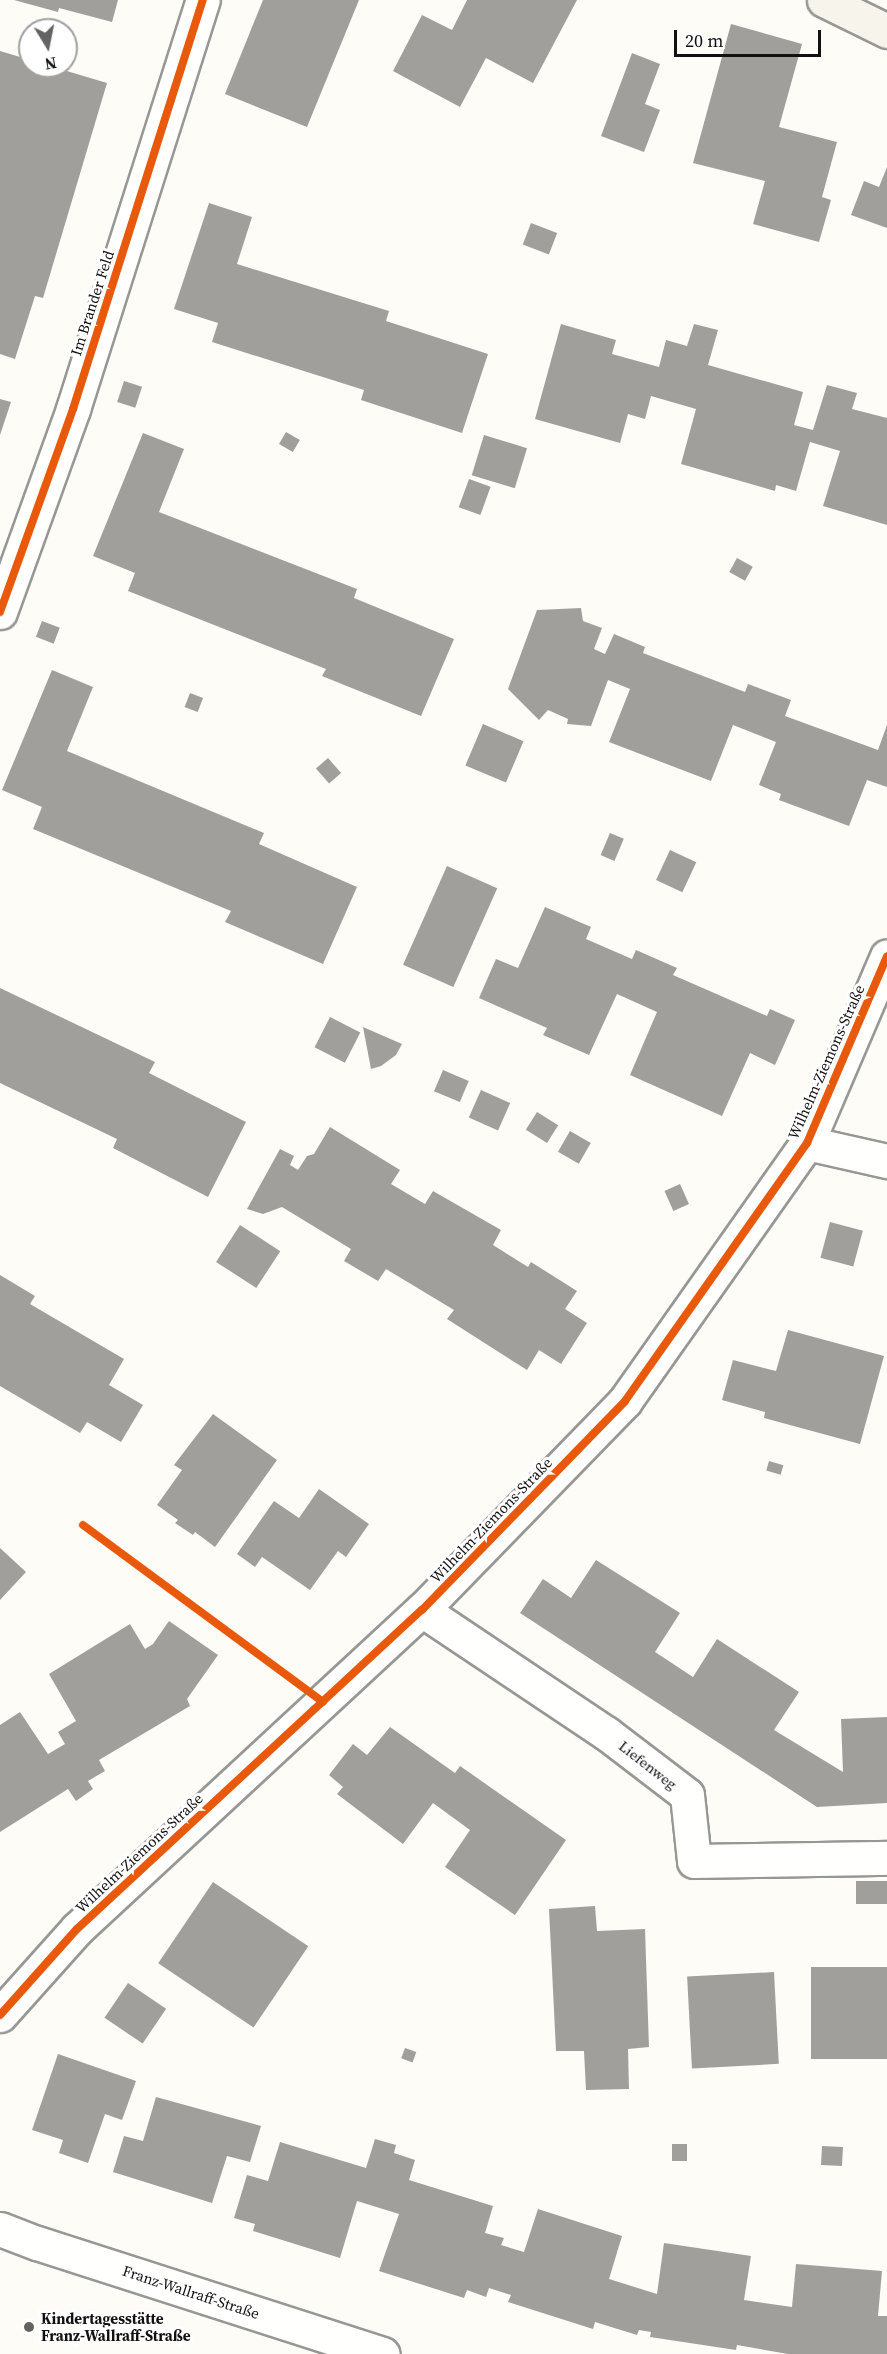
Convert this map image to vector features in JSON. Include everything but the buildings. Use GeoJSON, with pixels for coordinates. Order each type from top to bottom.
{"type":"FeatureCollection","features":[{"type":"Feature","properties":{"kind":"street","name":"Im Brander Feld"},"geometry":{"type":"LineString","coordinates":[[0,612],[73,409],[203,0]]}},
{"type":"Feature","properties":{"kind":"street"},"geometry":{"type":"LineString","coordinates":[[824,0],[887,31]]}},
{"type":"Feature","properties":{"kind":"street","name":"Wilhelm-Ziemons-Straße"},"geometry":{"type":"LineString","coordinates":[[0,2015],[77,1929],[422,1610],[625,1401],[807,1143],[887,956]]}},
{"type":"Feature","properties":{"kind":"street"},"geometry":{"type":"LineString","coordinates":[[807,1143],[887,1161]]}},
{"type":"Feature","properties":{"kind":"street","name":"Liefenweg"},"geometry":{"type":"LineString","coordinates":[[422,1610],[606,1733],[687,1795],[694,1861],[887,1858]]}},
{"type":"Feature","properties":{"kind":"street","name":"Franz-Wallraff-Straße"},"geometry":{"type":"LineString","coordinates":[[0,2229],[37,2243],[383,2354]]}},
{"type":"Feature","properties":{"kind":"cycle path"},"geometry":{"type":"LineString","coordinates":[[0,612],[73,409],[203,0]]}},
{"type":"Feature","properties":{"kind":"cycle path"},"geometry":{"type":"LineString","coordinates":[[0,2015],[77,1929],[422,1610],[625,1401],[807,1143],[887,956]]}},
{"type":"Feature","properties":{"kind":"cycle path"},"geometry":{"type":"LineString","coordinates":[[83,1525],[323,1702]]}},
{"type":"Feature","properties":{"kind":"place","name":"Kindertagesstätte Franz-Wallraff-Straße"},"geometry":{"type":"Point","coordinates":[29,2327]}}]}
